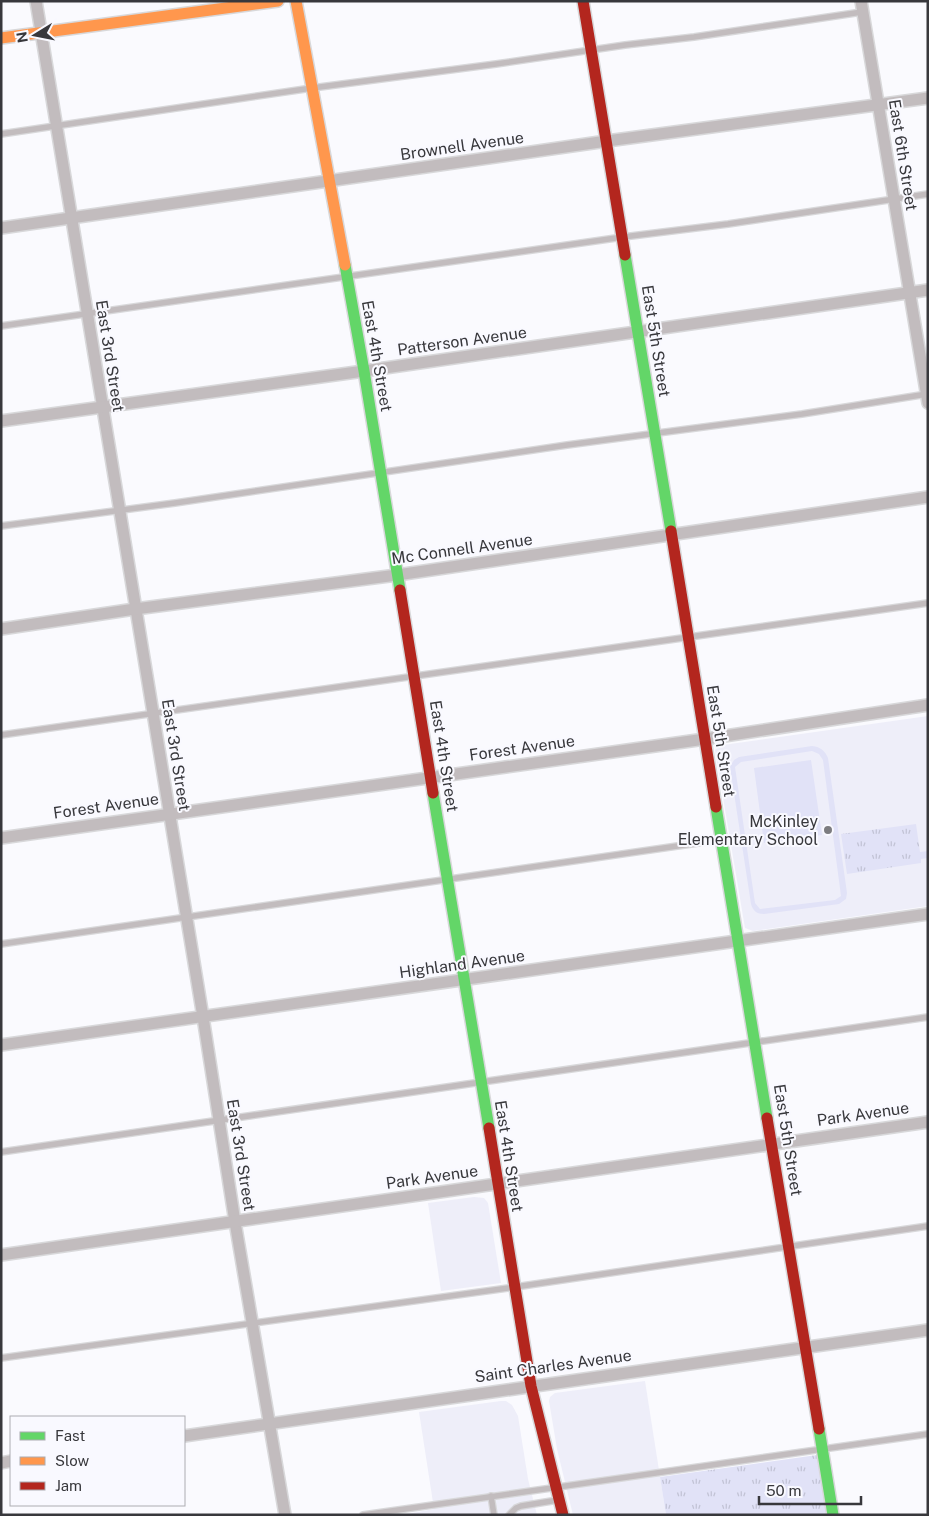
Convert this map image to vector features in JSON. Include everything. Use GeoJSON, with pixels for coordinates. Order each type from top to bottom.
{"type":"FeatureCollection","features":[{"type":"Feature","properties":{"kind":"street","name":"East 3rd Street"},"geometry":{"type":"LineString","coordinates":[[36,1],[235,1222],[285,1515]]}},
{"type":"Feature","properties":{"kind":"street"},"geometry":{"type":"LineString","coordinates":[[1,38],[278,1]]}},
{"type":"Feature","properties":{"kind":"street","name":"East 4th Street"},"geometry":{"type":"LineString","coordinates":[[296,1],[364,371],[531,1386],[563,1515]]}},
{"type":"Feature","properties":{"kind":"street","name":"East 5th Street"},"geometry":{"type":"LineString","coordinates":[[583,1],[833,1515]]}},
{"type":"Feature","properties":{"kind":"street","name":"East 6th Street"},"geometry":{"type":"LineString","coordinates":[[862,6],[927,397]]}},
{"type":"Feature","properties":{"kind":"street","name":"Brownell Avenue"},"geometry":{"type":"LineString","coordinates":[[1,228],[607,141],[928,98]]}},
{"type":"Feature","properties":{"kind":"street","name":"Patterson Avenue"},"geometry":{"type":"LineString","coordinates":[[1,421],[928,290]]}},
{"type":"Feature","properties":{"kind":"street","name":"Mc Connell Avenue"},"geometry":{"type":"LineString","coordinates":[[1,629],[136,609],[397,575],[928,497]]}},
{"type":"Feature","properties":{"kind":"street","name":"Forest Avenue"},"geometry":{"type":"LineString","coordinates":[[1,838],[705,739],[928,705]]}},
{"type":"Feature","properties":{"kind":"street","name":"Highland Avenue"},"geometry":{"type":"LineString","coordinates":[[1,1045],[928,914]]}},
{"type":"Feature","properties":{"kind":"street","name":"Park Avenue"},"geometry":{"type":"LineString","coordinates":[[1,1255],[928,1122]]}},
{"type":"Feature","properties":{"kind":"street","name":"Saint Charles Avenue"},"geometry":{"type":"LineString","coordinates":[[185,1436],[928,1330]]}},
{"type":"Feature","properties":{"kind":"lane"},"geometry":{"type":"LineString","coordinates":[[1,134],[312,88],[694,37],[862,6]]}},
{"type":"Feature","properties":{"kind":"lane"},"geometry":{"type":"LineString","coordinates":[[1,326],[623,237],[728,224],[928,194]]}},
{"type":"Feature","properties":{"kind":"lane"},"geometry":{"type":"LineString","coordinates":[[1,526],[927,397]]}},
{"type":"Feature","properties":{"kind":"lane"},"geometry":{"type":"LineString","coordinates":[[1,735],[928,603]]}},
{"type":"Feature","properties":{"kind":"lane"},"geometry":{"type":"LineString","coordinates":[[1,944],[288,901],[721,840]]}},
{"type":"Feature","properties":{"kind":"lane"},"geometry":{"type":"LineString","coordinates":[[1,1152],[928,1017]]}},
{"type":"Feature","properties":{"kind":"lane"},"geometry":{"type":"LineString","coordinates":[[1,1358],[514,1287],[928,1226]]}},
{"type":"Feature","properties":{"kind":"lane"},"geometry":{"type":"LineString","coordinates":[[363,1515],[928,1434]]}},
{"type":"Feature","properties":{"kind":"lane"},"geometry":{"type":"LineString","coordinates":[[491,1496],[494,1515]]}},
{"type":"Feature","properties":{"kind":"lane"},"geometry":{"type":"LineString","coordinates":[[509,1515],[511,1511],[521,1506],[560,1500]]}},
{"type":"Feature","properties":{"kind":"shaded area","name":"McKinley Elementary School"},"geometry":{"type":"Polygon","coordinates":[[[928,716],[928,906],[753,931],[745,928],[715,750],[723,745],[928,716]]]}},
{"type":"Feature","properties":{"kind":"shaded area"},"geometry":{"type":"Polygon","coordinates":[[[474,1197],[484,1198],[488,1203],[501,1283],[441,1291],[428,1203],[474,1197]]]}},
{"type":"Feature","properties":{"kind":"shaded area"},"geometry":{"type":"Polygon","coordinates":[[[645,1381],[666,1515],[573,1515],[557,1449],[549,1401],[550,1397],[555,1393],[645,1381]]]}},
{"type":"Feature","properties":{"kind":"shaded area"},"geometry":{"type":"Polygon","coordinates":[[[506,1401],[512,1405],[518,1416],[528,1479],[537,1515],[401,1515],[434,1509],[419,1412],[506,1401]]]}},
{"type":"Feature","properties":{"kind":"green space"},"geometry":{"type":"Polygon","coordinates":[[[812,746],[820,748],[826,753],[847,893],[846,899],[839,904],[764,914],[757,913],[754,910],[751,904],[730,767],[734,760],[739,757],[812,746]],[[812,751],[741,762],[735,767],[755,903],[760,909],[835,900],[841,896],[823,760],[819,754],[812,751]]]}},
{"type":"Feature","properties":{"kind":"green space"},"geometry":{"type":"Polygon","coordinates":[[[811,760],[822,835],[764,843],[754,768],[811,760]]]}},
{"type":"Feature","properties":{"kind":"green space"},"geometry":{"type":"Polygon","coordinates":[[[916,824],[920,852],[928,851],[928,858],[921,859],[921,863],[847,874],[841,834],[916,824]]]}},
{"type":"Feature","properties":{"kind":"green space"},"geometry":{"type":"Polygon","coordinates":[[[817,1455],[827,1515],[666,1515],[660,1477],[817,1455]]]}},
{"type":"Feature","properties":{"kind":"traffic: fast"},"geometry":{"type":"LineString","coordinates":[[625,255],[671,531]]}},
{"type":"Feature","properties":{"kind":"traffic: fast"},"geometry":{"type":"LineString","coordinates":[[345,265],[400,590]]}},
{"type":"Feature","properties":{"kind":"traffic: fast"},"geometry":{"type":"LineString","coordinates":[[433,793],[489,1128]]}},
{"type":"Feature","properties":{"kind":"traffic: fast"},"geometry":{"type":"LineString","coordinates":[[716,807],[767,1118]]}},
{"type":"Feature","properties":{"kind":"traffic: fast"},"geometry":{"type":"LineString","coordinates":[[819,1429],[833,1515]]}},
{"type":"Feature","properties":{"kind":"traffic: slow"},"geometry":{"type":"LineString","coordinates":[[1,38],[278,1]]}},
{"type":"Feature","properties":{"kind":"traffic: slow"},"geometry":{"type":"LineString","coordinates":[[296,1],[345,265]]}},
{"type":"Feature","properties":{"kind":"traffic: jam"},"geometry":{"type":"LineString","coordinates":[[583,1],[625,255]]}},
{"type":"Feature","properties":{"kind":"traffic: jam"},"geometry":{"type":"LineString","coordinates":[[671,531],[716,807]]}},
{"type":"Feature","properties":{"kind":"traffic: jam"},"geometry":{"type":"LineString","coordinates":[[400,590],[433,793]]}},
{"type":"Feature","properties":{"kind":"traffic: jam"},"geometry":{"type":"LineString","coordinates":[[767,1118],[819,1429]]}},
{"type":"Feature","properties":{"kind":"traffic: jam"},"geometry":{"type":"LineString","coordinates":[[489,1128],[531,1386],[563,1515]]}},
{"type":"Feature","properties":{"kind":"place","name":"McKinley Elementary School"},"geometry":{"type":"Point","coordinates":[828,830]}}]}
